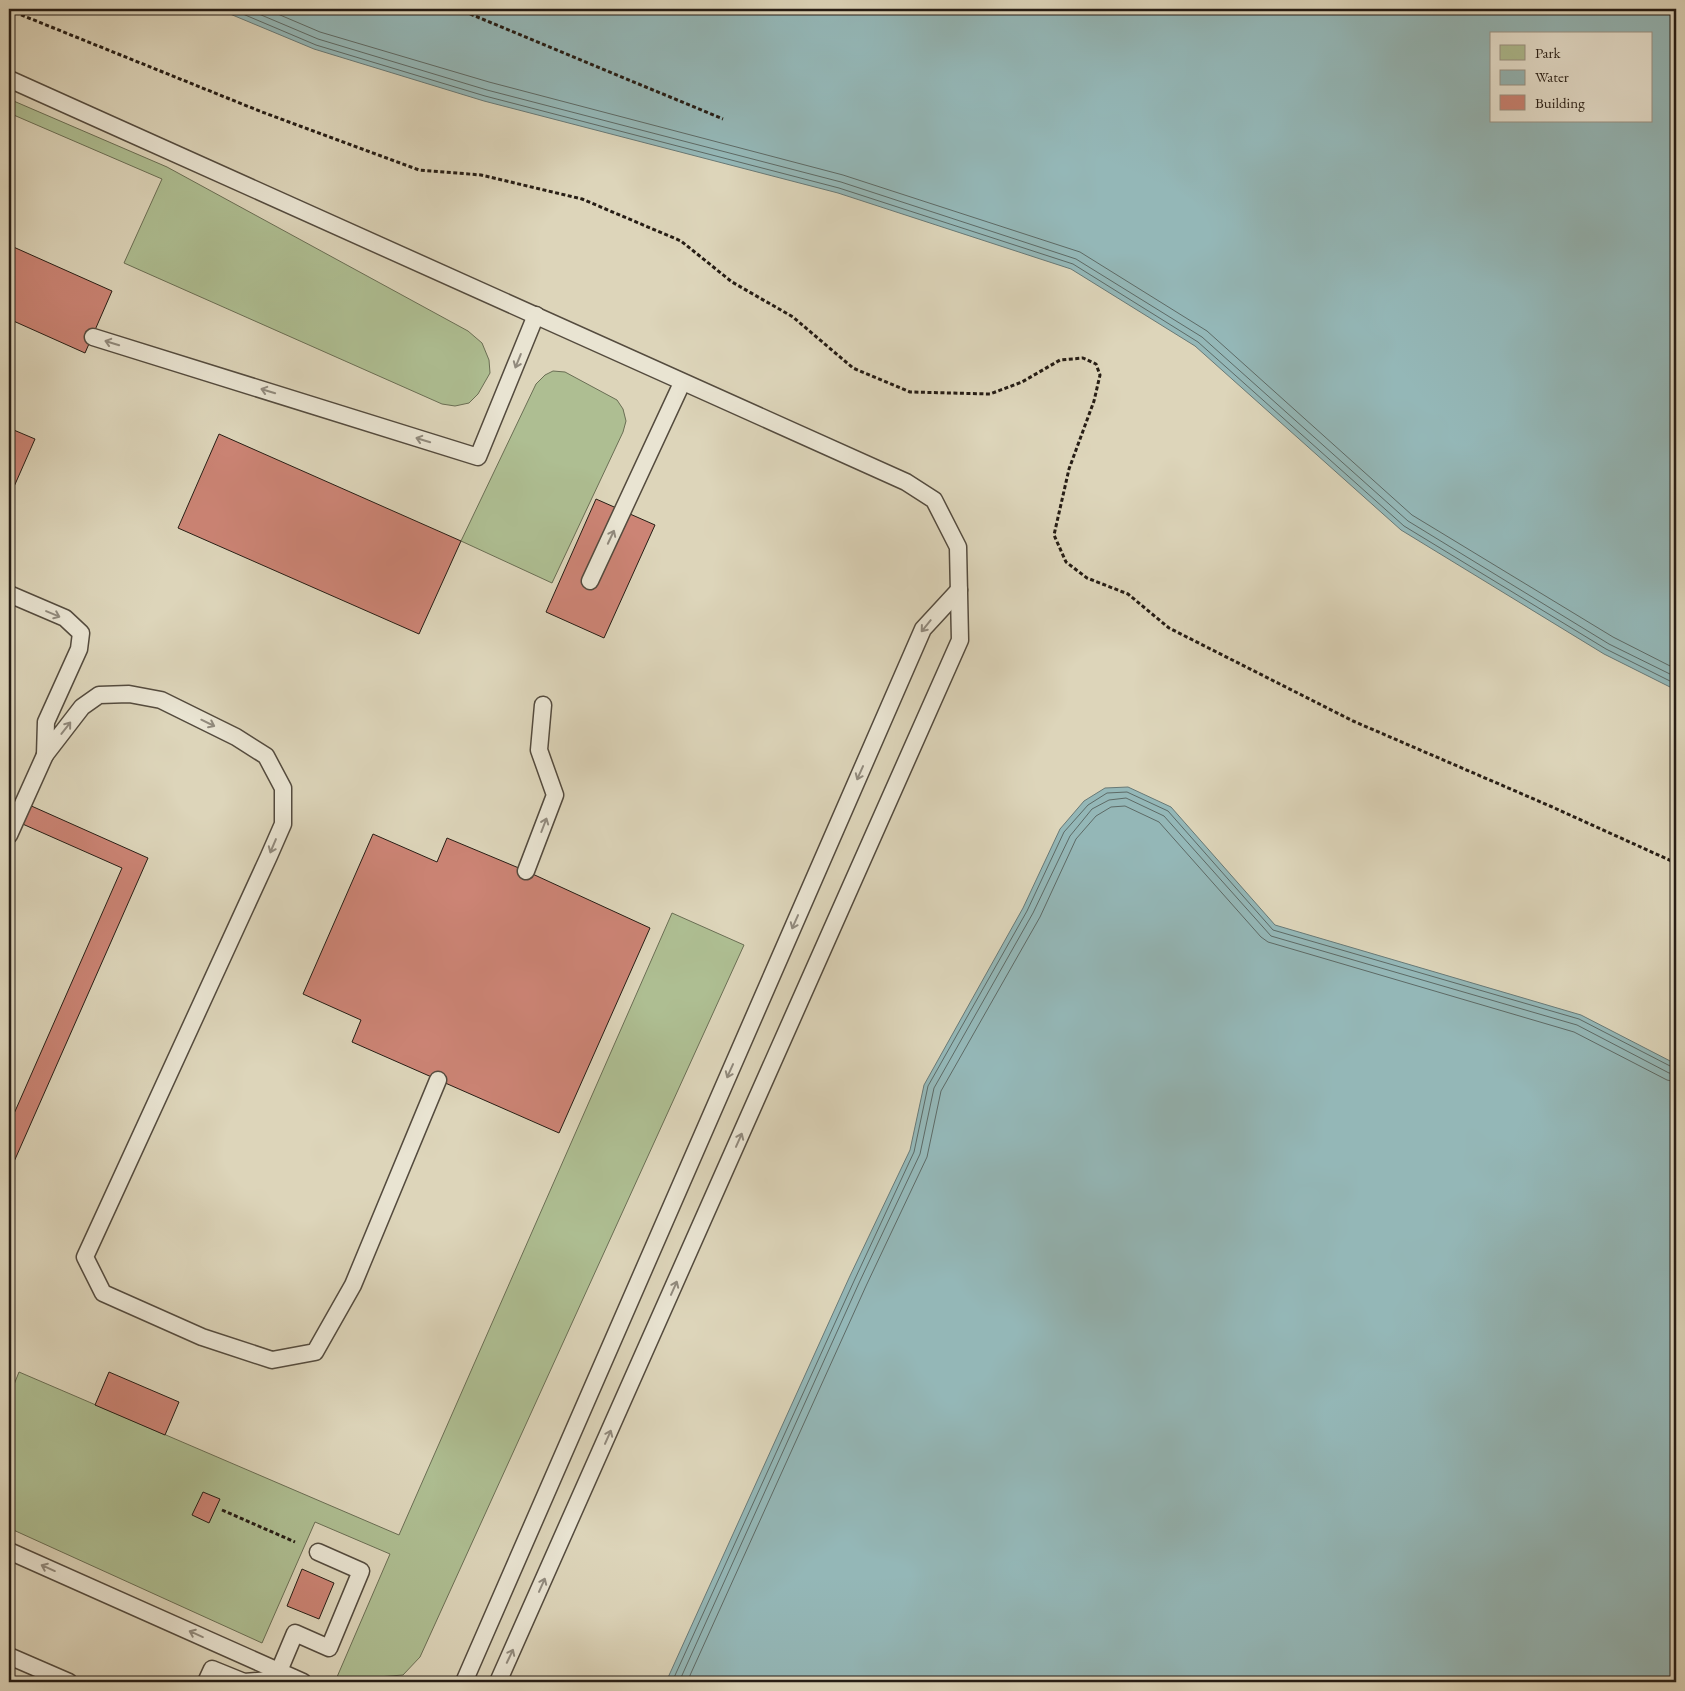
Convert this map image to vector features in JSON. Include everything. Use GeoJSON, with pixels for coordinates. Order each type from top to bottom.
{"type":"FeatureCollection","features":[{"type":"Feature","properties":{"kind":"lane"},"geometry":{"type":"LineString","coordinates":[[9,78],[682,383],[906,482],[934,500],[958,547],[960,640],[498,1682]]}},
{"type":"Feature","properties":{"kind":"lane"},"geometry":{"type":"LineString","coordinates":[[93,336],[478,457],[536,316]]}},
{"type":"Feature","properties":{"kind":"lane"},"geometry":{"type":"LineString","coordinates":[[590,581],[682,383]]}},
{"type":"Feature","properties":{"kind":"lane"},"geometry":{"type":"LineString","coordinates":[[464,1682],[923,629],[959,590]]}},
{"type":"Feature","properties":{"kind":"lane"},"geometry":{"type":"LineString","coordinates":[[9,594],[65,618],[81,633],[79,649],[46,722],[45,755]]}},
{"type":"Feature","properties":{"kind":"lane"},"geometry":{"type":"LineString","coordinates":[[9,835],[45,755],[82,707],[99,695],[129,694],[161,700],[236,737],[266,756],[283,788],[283,824],[85,1256],[103,1293],[202,1337],[272,1360],[315,1352],[353,1285],[438,1080]]}},
{"type":"Feature","properties":{"kind":"lane"},"geometry":{"type":"LineString","coordinates":[[526,871],[556,795],[540,750],[543,705]]}},
{"type":"Feature","properties":{"kind":"lane"},"geometry":{"type":"LineString","coordinates":[[9,1550],[292,1678]]}},
{"type":"Feature","properties":{"kind":"lane"},"geometry":{"type":"LineString","coordinates":[[292,1678],[296,1634],[329,1648],[361,1571],[318,1552]]}},
{"type":"Feature","properties":{"kind":"lane"},"geometry":{"type":"LineString","coordinates":[[222,1646],[209,1675],[244,1682],[292,1678]]}},
{"type":"Feature","properties":{"kind":"lane"},"geometry":{"type":"LineString","coordinates":[[9,1656],[69,1682]]}},
{"type":"Feature","properties":{"kind":"path"},"geometry":{"type":"LineString","coordinates":[[458,9],[723,119]]}},
{"type":"Feature","properties":{"kind":"path"},"geometry":{"type":"LineString","coordinates":[[9,10],[262,112],[419,170],[481,175],[582,199],[681,241],[732,282],[793,317],[852,368],[910,392],[990,394],[1022,382],[1060,360],[1083,358],[1096,364],[1100,375],[1094,401],[1069,468],[1054,535],[1066,562],[1087,578],[1128,594],[1169,628],[1353,721],[1676,863]]}},
{"type":"Feature","properties":{"kind":"path"},"geometry":{"type":"LineString","coordinates":[[222,1510],[318,1552]]}},
{"type":"Feature","properties":{"kind":"green space"},"geometry":{"type":"Polygon","coordinates":[[[9,99],[167,167],[468,331],[482,343],[489,360],[490,373],[478,394],[469,403],[455,406],[442,404],[124,263],[162,179],[9,113],[9,99]]]}},
{"type":"Feature","properties":{"kind":"green space"},"geometry":{"type":"Polygon","coordinates":[[[553,371],[565,372],[617,400],[623,409],[626,421],[623,432],[552,583],[461,541],[536,384],[545,375],[553,371]]]}},
{"type":"Feature","properties":{"kind":"green space"},"geometry":{"type":"Polygon","coordinates":[[[672,913],[744,945],[420,1657],[403,1675],[365,1678],[337,1677],[390,1554],[315,1522],[262,1643],[9,1528],[9,1397],[19,1372],[399,1535],[672,913]]]}},
{"type":"Feature","properties":{"kind":"water"},"geometry":{"type":"Polygon","coordinates":[[[218,9],[1676,9],[1676,690],[1604,654],[1401,530],[1195,346],[1071,269],[838,193],[484,101],[314,49],[218,9]]]}},
{"type":"Feature","properties":{"kind":"water"},"geometry":{"type":"Polygon","coordinates":[[[1128,787],[1171,807],[1275,925],[1581,1015],[1676,1064],[1676,1682],[666,1682],[849,1278],[910,1150],[924,1085],[1023,908],[1060,829],[1084,801],[1105,788],[1128,787]]]}},
{"type":"Feature","properties":{"kind":"building"},"geometry":{"type":"Polygon","coordinates":[[[9,245],[112,291],[85,353],[9,319],[9,245]]]}},
{"type":"Feature","properties":{"kind":"building"},"geometry":{"type":"Polygon","coordinates":[[[9,428],[35,439],[9,498],[9,428]]]}},
{"type":"Feature","properties":{"kind":"building"},"geometry":{"type":"Polygon","coordinates":[[[219,434],[461,541],[419,634],[178,528],[219,434]]]}},
{"type":"Feature","properties":{"kind":"building"},"geometry":{"type":"Polygon","coordinates":[[[596,499],[655,525],[604,638],[546,612],[596,499]]]}},
{"type":"Feature","properties":{"kind":"building"},"geometry":{"type":"Polygon","coordinates":[[[9,796],[148,858],[9,1173],[9,1125],[122,868],[9,818],[9,796]]]}},
{"type":"Feature","properties":{"kind":"building"},"geometry":{"type":"Polygon","coordinates":[[[373,834],[437,862],[447,838],[526,871],[650,928],[559,1133],[352,1042],[361,1020],[303,994],[373,834]]]}},
{"type":"Feature","properties":{"kind":"building"},"geometry":{"type":"Polygon","coordinates":[[[109,1372],[179,1402],[165,1435],[95,1405],[109,1372]]]}},
{"type":"Feature","properties":{"kind":"building"},"geometry":{"type":"Polygon","coordinates":[[[203,1492],[220,1499],[209,1523],[192,1515],[203,1492]]]}},
{"type":"Feature","properties":{"kind":"building"},"geometry":{"type":"Polygon","coordinates":[[[302,1569],[334,1583],[319,1619],[287,1606],[302,1569]]]}}]}
